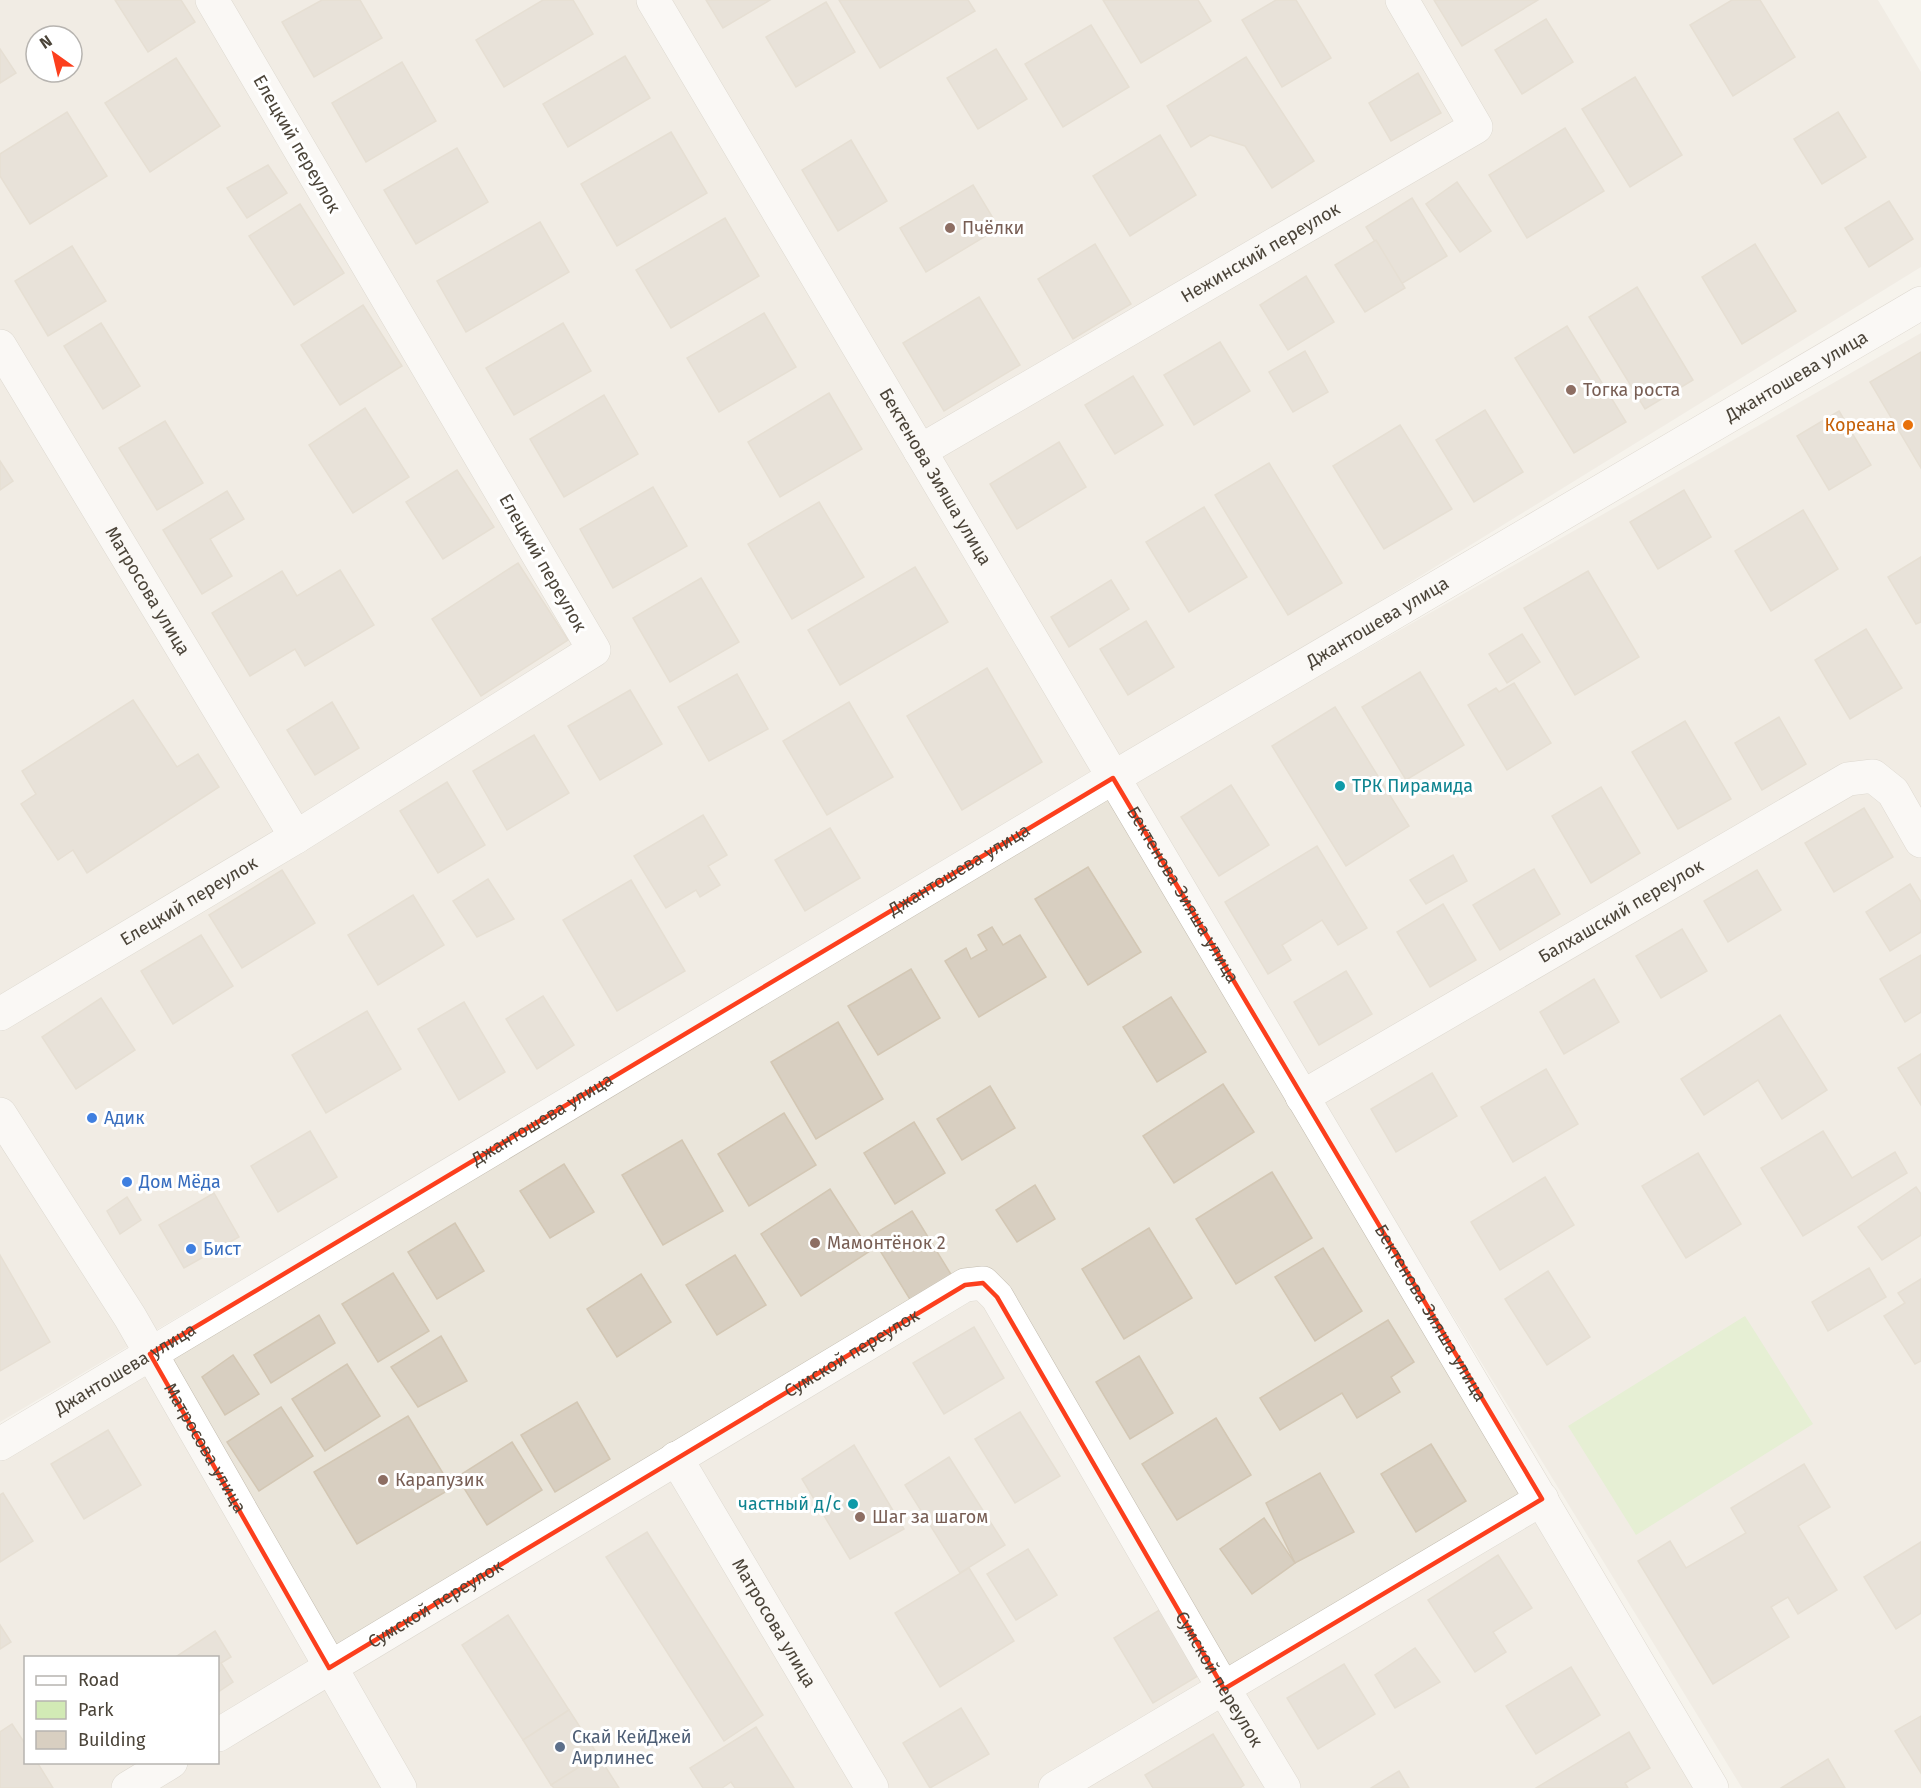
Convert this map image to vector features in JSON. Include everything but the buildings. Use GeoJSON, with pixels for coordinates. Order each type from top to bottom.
{"type":"FeatureCollection","features":[{"type":"Feature","properties":{"kind":"street","name":"Елецкий переулок"},"geometry":{"type":"LineString","coordinates":[[0,1014],[296,837],[594,650],[212,0]]}},
{"type":"Feature","properties":{"kind":"street","name":"Бектенова Зияша улица"},"geometry":{"type":"LineString","coordinates":[[652,0],[1712,1788]]}},
{"type":"Feature","properties":{"kind":"street","name":"Нежинский переулок"},"geometry":{"type":"LineString","coordinates":[[920,451],[1476,127],[1402,0]]}},
{"type":"Feature","properties":{"kind":"street","name":"Джантошева улица"},"geometry":{"type":"LineString","coordinates":[[0,1444],[1113,778],[1921,303]]}},
{"type":"Feature","properties":{"kind":"street","name":"Матросова улица"},"geometry":{"type":"LineString","coordinates":[[0,346],[296,837]]}},
{"type":"Feature","properties":{"kind":"street","name":"Балхашский переулок"},"geometry":{"type":"LineString","coordinates":[[1302,1097],[1848,779],[1873,776],[1893,792],[1921,841]]}},
{"type":"Feature","properties":{"kind":"street","name":"Матросова улица"},"geometry":{"type":"LineString","coordinates":[[0,1114],[130,1317],[329,1668],[400,1788]]}},
{"type":"Feature","properties":{"kind":"street","name":"Сумской переулок"},"geometry":{"type":"LineString","coordinates":[[219,1734],[965,1285],[983,1283],[997,1297],[1224,1689],[1284,1788]]}},
{"type":"Feature","properties":{"kind":"street","name":"Матросова улица"},"geometry":{"type":"LineString","coordinates":[[676,1458],[872,1788]]}},
{"type":"Feature","properties":{"kind":"street"},"geometry":{"type":"LineString","coordinates":[[1055,1788],[1542,1499]]}},
{"type":"Feature","properties":{"kind":"street"},"geometry":{"type":"LineString","coordinates":[[128,1788],[168,1764]]}},
{"type":"Feature","properties":{"kind":"highlighted area"},"geometry":{"type":"Polygon","coordinates":[[[1113,778],[1542,1499],[1224,1689],[997,1297],[983,1283],[965,1285],[329,1668],[150,1354],[1113,778]]]}},
{"type":"Feature","properties":{"kind":"shaded area"},"geometry":{"type":"Polygon","coordinates":[[[0,0],[642,0],[1101,773],[0,1422],[0,0]]]}},
{"type":"Feature","properties":{"kind":"shaded area"},"geometry":{"type":"Polygon","coordinates":[[[664,0],[1878,0],[1921,72],[1921,267],[1116,764],[664,0]]]}},
{"type":"Feature","properties":{"kind":"shaded area"},"geometry":{"type":"Polygon","coordinates":[[[1921,333],[1921,1788],[1742,1788],[1128,785],[1921,333]]]}},
{"type":"Feature","properties":{"kind":"shaded area"},"geometry":{"type":"Polygon","coordinates":[[[1112,785],[1699,1788],[0,1788],[0,1455],[1112,785]]]}},
{"type":"Feature","properties":{"kind":"green space"},"geometry":{"type":"Polygon","coordinates":[[[1745,1316],[1813,1424],[1636,1535],[1568,1426],[1745,1316]]]}},
{"type":"Feature","properties":{"kind":"place","name":"Пчёлки"},"geometry":{"type":"Point","coordinates":[950,228]}},
{"type":"Feature","properties":{"kind":"place","name":"Тогка роста"},"geometry":{"type":"Point","coordinates":[1571,390]}},
{"type":"Feature","properties":{"kind":"place","name":"Кореана"},"geometry":{"type":"Point","coordinates":[1908,425]}},
{"type":"Feature","properties":{"kind":"place","name":"ТРК Пирамида"},"geometry":{"type":"Point","coordinates":[1340,786]}},
{"type":"Feature","properties":{"kind":"place","name":"Адик"},"geometry":{"type":"Point","coordinates":[92,1118]}},
{"type":"Feature","properties":{"kind":"place","name":"Дом Мёда"},"geometry":{"type":"Point","coordinates":[127,1182]}},
{"type":"Feature","properties":{"kind":"place","name":"Мамонтёнок 2"},"geometry":{"type":"Point","coordinates":[815,1243]}},
{"type":"Feature","properties":{"kind":"place","name":"Бист"},"geometry":{"type":"Point","coordinates":[191,1249]}},
{"type":"Feature","properties":{"kind":"place","name":"Карапузик"},"geometry":{"type":"Point","coordinates":[383,1480]}},
{"type":"Feature","properties":{"kind":"place","name":"частный д/с"},"geometry":{"type":"Point","coordinates":[853,1504]}},
{"type":"Feature","properties":{"kind":"place","name":"Шаг за шагом"},"geometry":{"type":"Point","coordinates":[860,1517]}},
{"type":"Feature","properties":{"kind":"place","name":"Скай КейДжей Аирлинес"},"geometry":{"type":"Point","coordinates":[560,1747]}}]}
